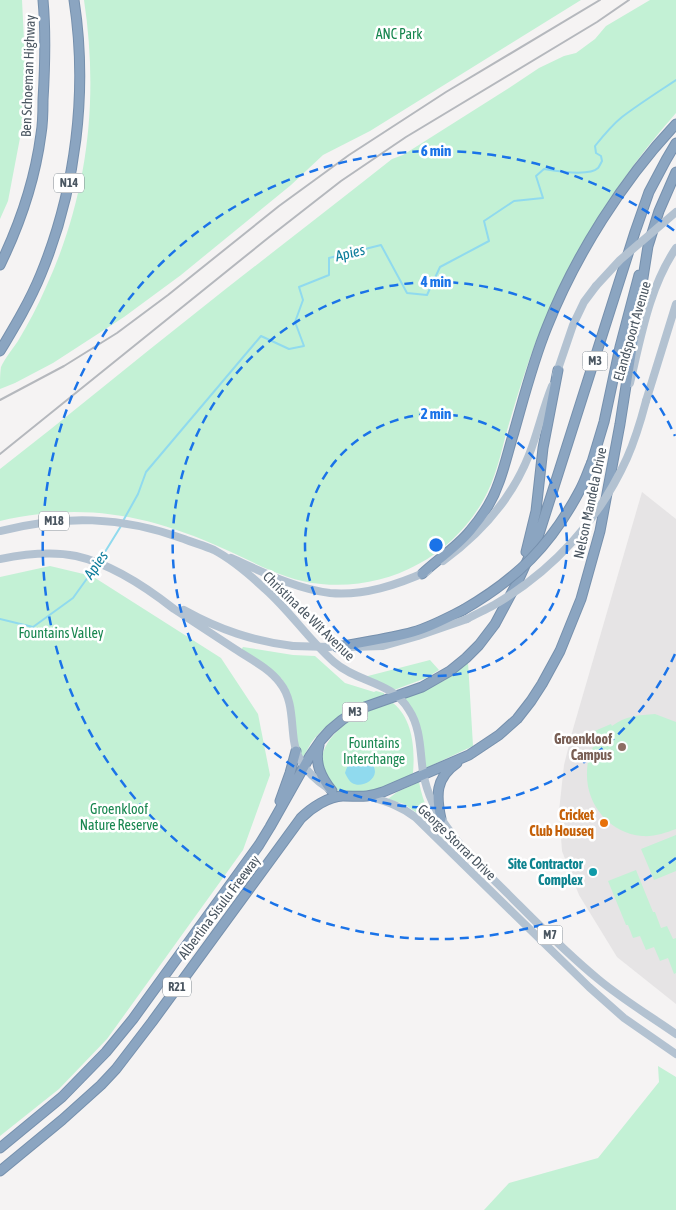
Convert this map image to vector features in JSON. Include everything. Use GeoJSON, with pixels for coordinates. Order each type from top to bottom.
{"type":"FeatureCollection","features":[{"type":"Feature","properties":{"kind":"highway","name":"Ben Schoeman Highway"},"geometry":{"type":"LineString","coordinates":[[0,265],[22,214],[42,132],[45,27],[43,0]]}},
{"type":"Feature","properties":{"kind":"highway","name":"N14"},"geometry":{"type":"LineString","coordinates":[[0,352],[41,275],[62,215],[69,185],[80,83],[79,38],[74,0]]}},
{"type":"Feature","properties":{"kind":"highway"},"geometry":{"type":"LineString","coordinates":[[422,574],[470,531],[488,504],[499,482],[544,336],[565,287],[584,249],[611,206],[640,166],[676,124]]}},
{"type":"Feature","properties":{"kind":"highway","name":"M3"},"geometry":{"type":"LineString","coordinates":[[304,766],[321,740],[342,720],[354,712],[422,687],[440,678],[466,658],[490,632],[504,609],[538,537],[545,517],[649,192],[676,144]]}},
{"type":"Feature","properties":{"kind":"highway","name":"Nelson Mandela Drive"},"geometry":{"type":"LineString","coordinates":[[424,775],[469,755],[499,735],[521,715],[537,692],[560,651],[581,599],[600,531],[620,424],[648,246],[659,211],[676,172]]}},
{"type":"Feature","properties":{"kind":"highway"},"geometry":{"type":"LineString","coordinates":[[334,647],[415,632],[465,614],[513,577],[539,552],[564,518],[581,489],[592,462],[604,422],[634,290],[648,246]]}},
{"type":"Feature","properties":{"kind":"highway"},"geometry":{"type":"LineString","coordinates":[[518,581],[536,511],[543,448],[558,370]]}},
{"type":"Feature","properties":{"kind":"highway"},"geometry":{"type":"LineString","coordinates":[[321,740],[317,757],[318,766],[323,778],[332,791]]}},
{"type":"Feature","properties":{"kind":"highway"},"geometry":{"type":"LineString","coordinates":[[277,816],[280,800],[296,751]]}},
{"type":"Feature","properties":{"kind":"highway"},"geometry":{"type":"LineString","coordinates":[[441,819],[437,795],[441,781],[448,771],[469,755]]}},
{"type":"Feature","properties":{"kind":"highway","name":"Albertina Sisulu Freeway"},"geometry":{"type":"LineString","coordinates":[[0,1148],[62,1098],[106,1052],[133,1018],[259,845],[304,766]]}},
{"type":"Feature","properties":{"kind":"highway","name":"M3"},"geometry":{"type":"LineString","coordinates":[[371,797],[424,775]]}},
{"type":"Feature","properties":{"kind":"highway","name":"Albertina Sisulu Freeway"},"geometry":{"type":"LineString","coordinates":[[0,1171],[62,1120],[106,1080],[152,1022],[301,818],[321,802],[341,796]]}},
{"type":"Feature","properties":{"kind":"highway","name":"M7"},"geometry":{"type":"LineString","coordinates":[[341,796],[371,797]]}},
{"type":"Feature","properties":{"kind":"main road"},"geometry":{"type":"LineString","coordinates":[[214,550],[282,580],[313,590],[330,593],[378,590],[401,583],[436,567],[475,535],[508,494],[529,455],[573,324],[584,302],[620,260],[676,212]]}},
{"type":"Feature","properties":{"kind":"main road","name":"Elandspoort Avenue"},"geometry":{"type":"LineString","coordinates":[[620,424],[655,289],[676,248]]}},
{"type":"Feature","properties":{"kind":"main road"},"geometry":{"type":"LineString","coordinates":[[465,614],[492,606],[516,591],[556,559],[578,537],[604,501],[615,483],[638,430],[676,304]]}},
{"type":"Feature","properties":{"kind":"main road","name":"Christina de Wit Avenue"},"geometry":{"type":"LineString","coordinates":[[0,531],[56,520],[110,521],[148,528],[214,550],[266,589],[340,667],[386,688],[398,696]]}},
{"type":"Feature","properties":{"kind":"main road"},"geometry":{"type":"LineString","coordinates":[[0,559],[44,553],[76,556],[116,572],[198,618],[235,634],[266,642],[293,646],[334,647]]}},
{"type":"Feature","properties":{"kind":"main road","name":"M7"},"geometry":{"type":"LineString","coordinates":[[162,599],[174,609],[271,673],[281,683],[287,694],[291,712],[296,751],[304,766],[316,780],[341,796]]}},
{"type":"Feature","properties":{"kind":"main road","name":"M7"},"geometry":{"type":"LineString","coordinates":[[398,696],[410,711],[417,728],[424,775]]}},
{"type":"Feature","properties":{"kind":"main road","name":"George Storrar Drive"},"geometry":{"type":"LineString","coordinates":[[424,775],[430,796],[441,819],[451,834],[476,862],[580,964],[598,979],[676,1034]]}},
{"type":"Feature","properties":{"kind":"main road","name":"George Storrar Drive"},"geometry":{"type":"LineString","coordinates":[[371,797],[395,804],[415,817],[589,987],[624,1018],[676,1054]]}},
{"type":"Feature","properties":{"kind":"shaded area","name":"Groenkloof Campus"},"geometry":{"type":"Polygon","coordinates":[[[642,492],[676,519],[676,1004],[617,957],[579,895],[562,851],[559,811],[564,765],[573,729],[642,492]]]}},
{"type":"Feature","properties":{"kind":"green space"},"geometry":{"type":"Polygon","coordinates":[[[0,0],[22,0],[27,101],[8,201],[0,219],[0,0]]]}},
{"type":"Feature","properties":{"kind":"green space","name":"ANC Park"},"geometry":{"type":"Polygon","coordinates":[[[84,0],[581,0],[370,131],[323,155],[291,185],[181,275],[124,317],[53,363],[0,389],[1,367],[18,341],[46,287],[72,218],[80,182],[90,110],[88,37],[84,0]]]}},
{"type":"Feature","properties":{"kind":"green space"},"geometry":{"type":"Polygon","coordinates":[[[650,0],[676,0],[676,113],[622,182],[576,255],[562,281],[534,348],[488,491],[475,513],[459,533],[440,550],[419,564],[396,574],[372,581],[347,585],[321,584],[282,575],[194,536],[140,520],[86,512],[58,512],[0,521],[0,469],[392,159],[403,155],[539,68],[564,56],[576,53],[595,39],[606,26],[650,0]]]}},
{"type":"Feature","properties":{"kind":"green space","name":"Groenkloof Nature Reserve"},"geometry":{"type":"Polygon","coordinates":[[[50,566],[92,576],[221,658],[258,714],[270,775],[243,850],[107,1039],[59,1089],[0,1136],[0,577],[50,566]]]}},
{"type":"Feature","properties":{"kind":"green space"},"geometry":{"type":"Polygon","coordinates":[[[243,647],[293,655],[315,656],[345,683],[374,692],[384,693],[384,696],[363,703],[335,720],[318,734],[301,760],[292,700],[287,687],[281,678],[241,650],[243,647]]]}},
{"type":"Feature","properties":{"kind":"green space"},"geometry":{"type":"Polygon","coordinates":[[[430,660],[439,670],[426,678],[394,690],[364,677],[430,660]]]}},
{"type":"Feature","properties":{"kind":"green space"},"geometry":{"type":"Polygon","coordinates":[[[468,662],[473,746],[424,769],[423,752],[403,699],[445,680],[468,662]]]}},
{"type":"Feature","properties":{"kind":"green space","name":"Fountains Interchange"},"geometry":{"type":"Polygon","coordinates":[[[393,703],[405,717],[409,726],[414,754],[413,773],[395,784],[377,791],[354,795],[333,789],[322,772],[321,762],[322,755],[334,734],[362,714],[393,703]]]}},
{"type":"Feature","properties":{"kind":"green space"},"geometry":{"type":"Polygon","coordinates":[[[655,714],[676,722],[676,829],[655,835],[642,836],[630,834],[610,823],[596,806],[588,785],[587,773],[591,751],[595,744],[590,733],[611,724],[612,726],[627,718],[655,714]]]}},
{"type":"Feature","properties":{"kind":"green space"},"geometry":{"type":"Polygon","coordinates":[[[419,782],[427,809],[446,841],[417,813],[404,804],[388,799],[397,792],[419,782]]]}},
{"type":"Feature","properties":{"kind":"green space"},"geometry":{"type":"Polygon","coordinates":[[[676,835],[676,871],[654,880],[641,849],[676,835]]]}},
{"type":"Feature","properties":{"kind":"green space"},"geometry":{"type":"Polygon","coordinates":[[[636,870],[661,928],[667,926],[673,939],[676,938],[676,973],[674,974],[668,958],[660,961],[654,947],[646,950],[640,936],[633,938],[608,881],[636,870]]]}},
{"type":"Feature","properties":{"kind":"green space"},"geometry":{"type":"Polygon","coordinates":[[[658,1066],[676,1077],[676,1210],[484,1210],[509,1183],[598,1158],[659,1082],[658,1066]]]}},
{"type":"Feature","properties":{"kind":"water"},"geometry":{"type":"Polygon","coordinates":[[[360,756],[369,757],[375,772],[372,779],[359,785],[351,782],[345,773],[350,763],[360,756]]]}},
{"type":"Feature","properties":{"kind":"waterway","name":"Apies"},"geometry":{"type":"LineString","coordinates":[[123,521],[138,494],[146,472],[261,336],[289,349],[304,346],[295,322],[303,300],[299,287],[329,275],[329,258],[381,245],[407,293],[427,295],[440,267],[489,241],[484,221],[514,201],[543,198],[536,176],[544,169],[580,173],[594,171],[602,161],[601,156],[596,153],[595,146],[608,131],[628,112],[676,80]]}},
{"type":"Feature","properties":{"kind":"waterway","name":"Apies"},"geometry":{"type":"LineString","coordinates":[[100,560],[121,526]]}},
{"type":"Feature","properties":{"kind":"waterway","name":"Apies"},"geometry":{"type":"LineString","coordinates":[[0,619],[33,627],[73,598],[96,566]]}},
{"type":"Feature","properties":{"kind":"railway"},"geometry":{"type":"LineString","coordinates":[[0,400],[64,366],[117,333],[168,295],[279,206],[349,155],[446,92],[600,0]]}},
{"type":"Feature","properties":{"kind":"railway"},"geometry":{"type":"LineString","coordinates":[[0,454],[341,181],[406,137],[597,22],[629,0]]}},
{"type":"Feature","properties":{"kind":"place","name":"Groenkloof Campus"},"geometry":{"type":"Point","coordinates":[622,747]}},
{"type":"Feature","properties":{"kind":"place","name":"Cricket Club Houseq"},"geometry":{"type":"Point","coordinates":[604,823]}},
{"type":"Feature","properties":{"kind":"place","name":"Site Contractor Complex"},"geometry":{"type":"Point","coordinates":[593,872]}},
{"type":"Feature","properties":{"kind":"park label","name":"Fountains Valley"},"geometry":{"type":"Point","coordinates":[61,633]}}]}
